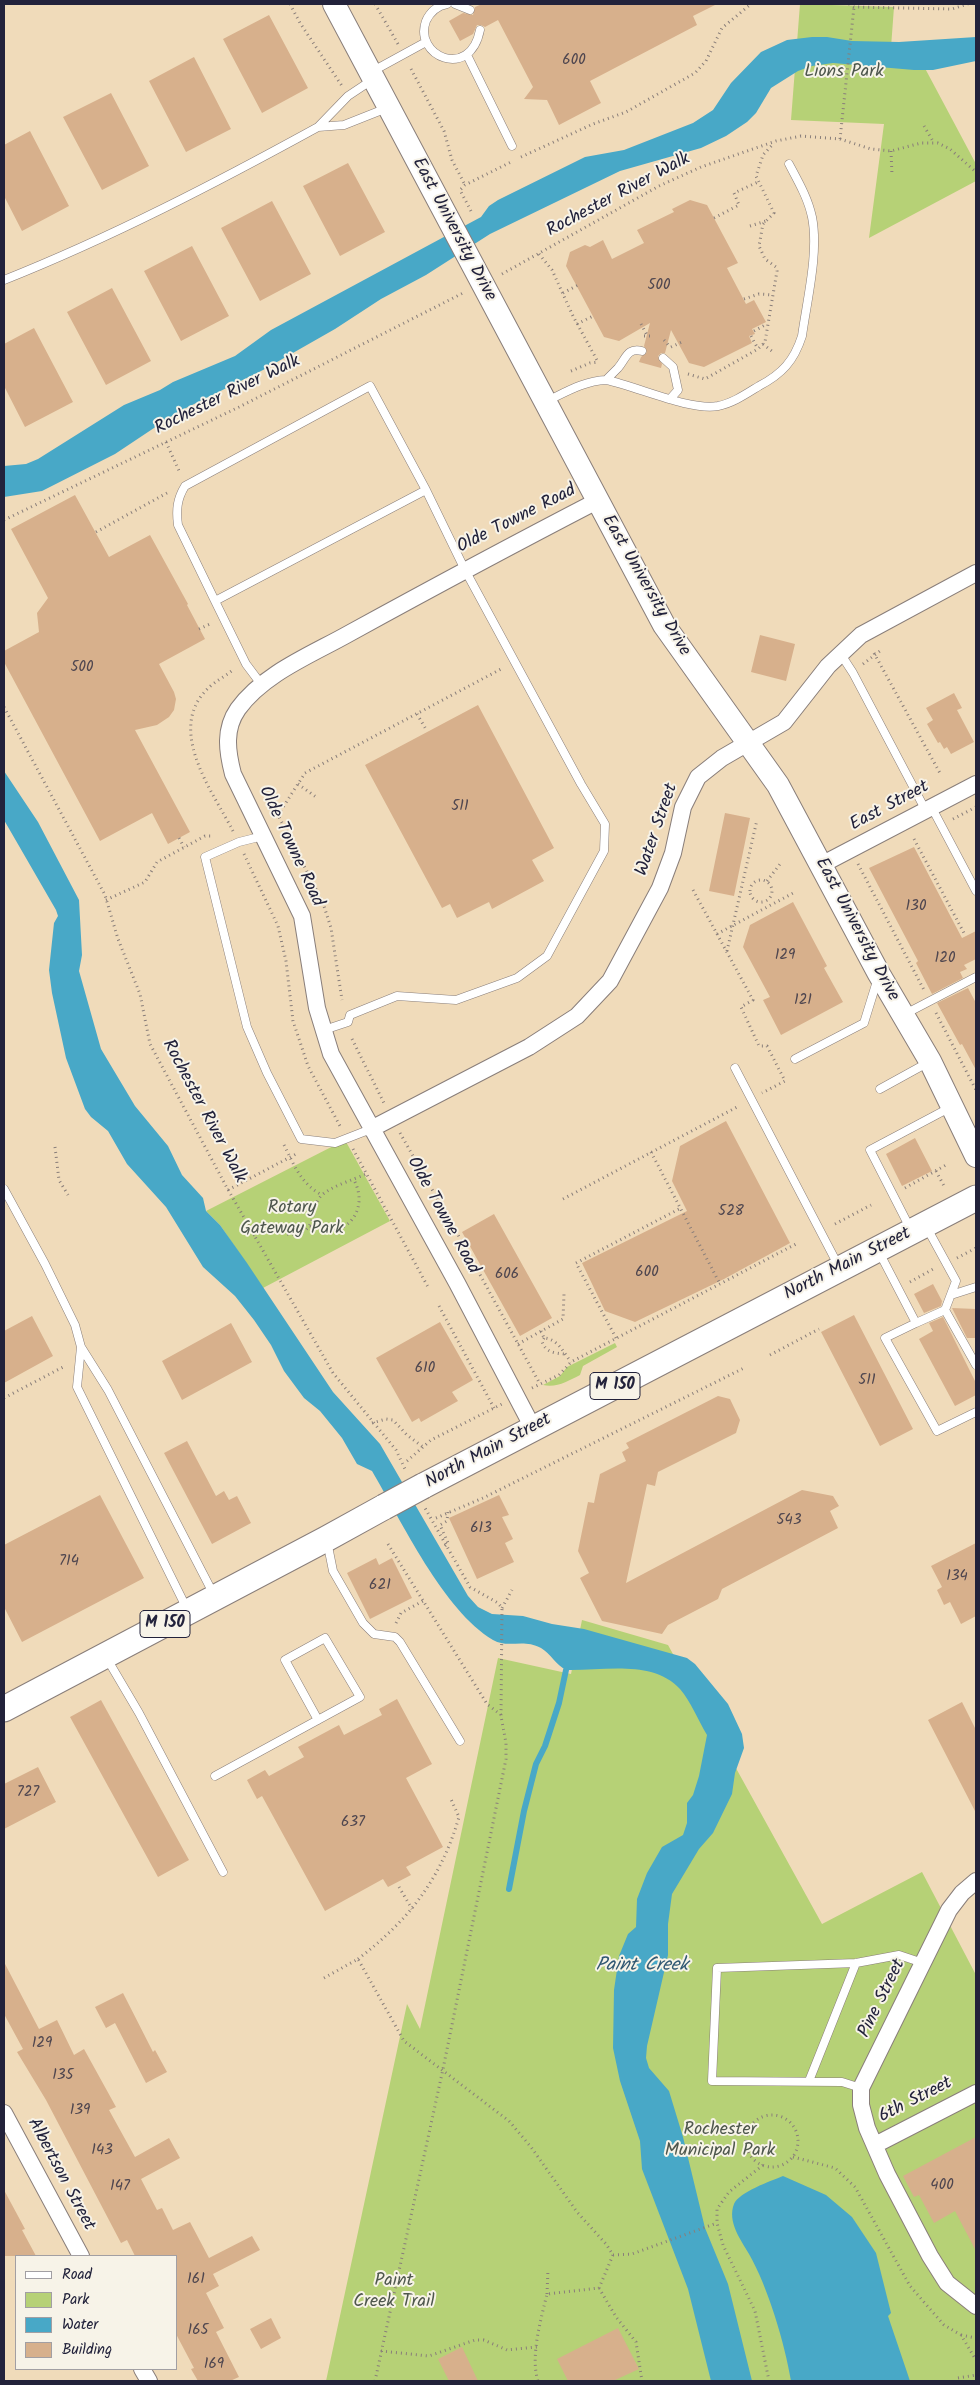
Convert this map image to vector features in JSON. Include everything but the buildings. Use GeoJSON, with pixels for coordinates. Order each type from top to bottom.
{"type":"FeatureCollection","features":[{"type":"Feature","properties":{"kind":"main road","name":"North Main Street"},"geometry":{"type":"LineString","coordinates":[[4,1709],[326,1540],[418,1488],[976,1198]]}},
{"type":"Feature","properties":{"kind":"street","name":"East University Drive"},"geometry":{"type":"LineString","coordinates":[[334,4],[441,209],[664,625],[778,785],[879,974],[930,1061],[976,1156]]}},
{"type":"Feature","properties":{"kind":"street","name":"Olde Towne Road"},"geometry":{"type":"LineString","coordinates":[[533,1428],[457,1283],[338,1069],[323,1031],[317,1008],[302,916],[233,774],[227,749],[229,728],[237,710],[261,684],[465,570],[597,502]]}},
{"type":"Feature","properties":{"kind":"street","name":"Water Street"},"geometry":{"type":"LineString","coordinates":[[371,1129],[555,1032],[577,1016],[610,981],[660,888],[673,853],[683,807],[698,777],[714,763],[784,722],[840,653],[861,635],[976,573]]}},
{"type":"Feature","properties":{"kind":"street","name":"East Street"},"geometry":{"type":"LineString","coordinates":[[821,865],[976,784]]}},
{"type":"Feature","properties":{"kind":"street","name":"Pine Street"},"geometry":{"type":"LineString","coordinates":[[976,1881],[962,1893],[949,1910],[862,2088],[862,2113],[874,2145],[930,2256],[947,2283],[976,2306]]}},
{"type":"Feature","properties":{"kind":"street","name":"6th Street"},"geometry":{"type":"LineString","coordinates":[[874,2145],[976,2093]]}},
{"type":"Feature","properties":{"kind":"street","name":"Albertson Street"},"geometry":{"type":"LineString","coordinates":[[4,2112],[80,2255]]}},
{"type":"Feature","properties":{"kind":"street"},"geometry":{"type":"LineString","coordinates":[[143,2370],[149,2381]]}},
{"type":"Feature","properties":{"kind":"lane"},"geometry":{"type":"LineString","coordinates":[[445,4],[429,15],[425,23],[426,42],[432,50],[448,59],[458,59],[467,55],[478,42],[480,30]]}},
{"type":"Feature","properties":{"kind":"lane"},"geometry":{"type":"LineString","coordinates":[[455,4],[470,10]]}},
{"type":"Feature","properties":{"kind":"lane"},"geometry":{"type":"LineString","coordinates":[[4,280],[128,225],[224,178],[318,127],[348,96],[372,76],[426,42]]}},
{"type":"Feature","properties":{"kind":"lane"},"geometry":{"type":"LineString","coordinates":[[467,55],[512,146]]}},
{"type":"Feature","properties":{"kind":"lane"},"geometry":{"type":"LineString","coordinates":[[318,127],[344,124],[388,107]]}},
{"type":"Feature","properties":{"kind":"lane"},"geometry":{"type":"LineString","coordinates":[[545,402],[579,385],[594,380],[606,380],[697,405],[716,406],[731,402],[775,377],[788,366],[797,352],[802,336],[814,237],[807,199],[789,164]]}},
{"type":"Feature","properties":{"kind":"lane"},"geometry":{"type":"LineString","coordinates":[[606,380],[620,366],[627,354],[632,351],[642,351]]}},
{"type":"Feature","properties":{"kind":"lane"},"geometry":{"type":"LineString","coordinates":[[664,358],[673,367],[678,390],[671,398]]}},
{"type":"Feature","properties":{"kind":"lane"},"geometry":{"type":"LineString","coordinates":[[261,684],[246,664],[178,526],[176,512],[180,495],[186,486],[370,386],[426,490],[465,570],[581,784],[606,824],[604,851],[547,956],[517,978],[456,1000],[397,996],[350,1015],[348,1022],[323,1031]]}},
{"type":"Feature","properties":{"kind":"lane"},"geometry":{"type":"LineString","coordinates":[[215,601],[426,490]]}},
{"type":"Feature","properties":{"kind":"lane"},"geometry":{"type":"LineString","coordinates":[[840,653],[858,681],[976,891]]}},
{"type":"Feature","properties":{"kind":"lane"},"geometry":{"type":"LineString","coordinates":[[263,836],[239,842],[205,857],[247,1027],[267,1073],[301,1139],[335,1143],[371,1129]]}},
{"type":"Feature","properties":{"kind":"lane"},"geometry":{"type":"LineString","coordinates":[[795,1058],[864,1023],[879,974]]}},
{"type":"Feature","properties":{"kind":"lane"},"geometry":{"type":"LineString","coordinates":[[902,1015],[976,977]]}},
{"type":"Feature","properties":{"kind":"lane"},"geometry":{"type":"LineString","coordinates":[[880,1089],[930,1061]]}},
{"type":"Feature","properties":{"kind":"lane"},"geometry":{"type":"LineString","coordinates":[[735,1068],[840,1269]]}},
{"type":"Feature","properties":{"kind":"lane"},"geometry":{"type":"LineString","coordinates":[[953,1106],[870,1150],[919,1228],[956,1281],[944,1310],[885,1338],[937,1431],[976,1412]]}},
{"type":"Feature","properties":{"kind":"lane"},"geometry":{"type":"LineString","coordinates":[[4,1188],[54,1281],[75,1325],[82,1348],[108,1390],[215,1597]]}},
{"type":"Feature","properties":{"kind":"lane"},"geometry":{"type":"LineString","coordinates":[[878,1249],[916,1323]]}},
{"type":"Feature","properties":{"kind":"lane"},"geometry":{"type":"LineString","coordinates":[[950,1295],[976,1287]]}},
{"type":"Feature","properties":{"kind":"lane"},"geometry":{"type":"LineString","coordinates":[[944,1310],[976,1365]]}},
{"type":"Feature","properties":{"kind":"lane"},"geometry":{"type":"LineString","coordinates":[[82,1348],[77,1387],[188,1612]]}},
{"type":"Feature","properties":{"kind":"lane"},"geometry":{"type":"LineString","coordinates":[[326,1540],[333,1571],[363,1623],[374,1634],[395,1637],[410,1657],[460,1742]]}},
{"type":"Feature","properties":{"kind":"lane"},"geometry":{"type":"LineString","coordinates":[[215,1776],[318,1720],[360,1697],[325,1638],[285,1660],[318,1720]]}},
{"type":"Feature","properties":{"kind":"lane"},"geometry":{"type":"LineString","coordinates":[[105,1656],[139,1712],[223,1872]]}},
{"type":"Feature","properties":{"kind":"lane"},"geometry":{"type":"LineString","coordinates":[[862,2088],[842,2082],[712,2081],[717,1968],[856,1963],[899,1955],[923,1963]]}},
{"type":"Feature","properties":{"kind":"lane"},"geometry":{"type":"LineString","coordinates":[[808,2081],[856,1963]]}},
{"type":"Feature","properties":{"kind":"path"},"geometry":{"type":"LineString","coordinates":[[290,4],[300,23],[342,86]]}},
{"type":"Feature","properties":{"kind":"path"},"geometry":{"type":"LineString","coordinates":[[375,4],[398,44]]}},
{"type":"Feature","properties":{"kind":"path"},"geometry":{"type":"LineString","coordinates":[[471,211],[460,190],[465,185],[593,124],[626,112],[695,73],[706,61],[722,28],[751,4]]}},
{"type":"Feature","properties":{"kind":"path"},"geometry":{"type":"LineString","coordinates":[[849,4],[854,7],[952,9],[968,4]]}},
{"type":"Feature","properties":{"kind":"path"},"geometry":{"type":"LineString","coordinates":[[840,138],[854,7]]}},
{"type":"Feature","properties":{"kind":"path"},"geometry":{"type":"LineString","coordinates":[[411,69],[444,131],[452,160],[465,185]]}},
{"type":"Feature","properties":{"kind":"path"},"geometry":{"type":"LineString","coordinates":[[924,126],[934,143]]}},
{"type":"Feature","properties":{"kind":"path","name":"Rochester River Walk"},"geometry":{"type":"LineString","coordinates":[[502,274],[659,186],[701,167],[776,142],[801,136],[840,138],[871,148],[891,151]]}},
{"type":"Feature","properties":{"kind":"path"},"geometry":{"type":"LineString","coordinates":[[684,373],[697,379],[705,379],[762,344],[768,324],[777,271],[776,267],[765,260],[759,246],[764,224],[774,213],[756,176],[763,155],[776,142]]}},
{"type":"Feature","properties":{"kind":"path"},"geometry":{"type":"LineString","coordinates":[[892,175],[891,151],[921,143],[934,143],[950,149],[976,172]]}},
{"type":"Feature","properties":{"kind":"path"},"geometry":{"type":"LineString","coordinates":[[714,218],[739,205],[734,193],[758,182]]}},
{"type":"Feature","properties":{"kind":"path"},"geometry":{"type":"LineString","coordinates":[[750,226],[767,220]]}},
{"type":"Feature","properties":{"kind":"path"},"geometry":{"type":"LineString","coordinates":[[539,254],[552,270],[577,324],[598,362]]}},
{"type":"Feature","properties":{"kind":"path"},"geometry":{"type":"LineString","coordinates":[[563,293],[580,284]]}},
{"type":"Feature","properties":{"kind":"path","name":"Rochester River Walk"},"geometry":{"type":"LineString","coordinates":[[4,520],[239,407],[462,293]]}},
{"type":"Feature","properties":{"kind":"path"},"geometry":{"type":"LineString","coordinates":[[744,299],[759,294],[773,295]]}},
{"type":"Feature","properties":{"kind":"path"},"geometry":{"type":"LineString","coordinates":[[577,324],[593,316]]}},
{"type":"Feature","properties":{"kind":"path"},"geometry":{"type":"LineString","coordinates":[[641,324],[647,336]]}},
{"type":"Feature","properties":{"kind":"path"},"geometry":{"type":"LineString","coordinates":[[754,331],[768,324]]}},
{"type":"Feature","properties":{"kind":"path"},"geometry":{"type":"LineString","coordinates":[[751,336],[758,348]]}},
{"type":"Feature","properties":{"kind":"path"},"geometry":{"type":"LineString","coordinates":[[664,340],[675,354]]}},
{"type":"Feature","properties":{"kind":"path"},"geometry":{"type":"LineString","coordinates":[[671,347],[682,342]]}},
{"type":"Feature","properties":{"kind":"path"},"geometry":{"type":"LineString","coordinates":[[762,344],[773,352]]}},
{"type":"Feature","properties":{"kind":"path"},"geometry":{"type":"LineString","coordinates":[[166,442],[180,473],[175,480]]}},
{"type":"Feature","properties":{"kind":"path"},"geometry":{"type":"LineString","coordinates":[[96,532],[166,494],[170,487]]}},
{"type":"Feature","properties":{"kind":"path"},"geometry":{"type":"LineString","coordinates":[[860,666],[874,653],[880,651]]}},
{"type":"Feature","properties":{"kind":"path"},"geometry":{"type":"LineString","coordinates":[[874,653],[941,775]]}},
{"type":"Feature","properties":{"kind":"path"},"geometry":{"type":"LineString","coordinates":[[278,815],[305,773],[504,668]]}},
{"type":"Feature","properties":{"kind":"path"},"geometry":{"type":"LineString","coordinates":[[227,837],[235,833],[193,754],[191,726],[200,698],[219,678],[235,670]]}},
{"type":"Feature","properties":{"kind":"path","name":"Rochester River Walk"},"geometry":{"type":"LineString","coordinates":[[4,707],[106,900],[118,939],[140,994],[150,1044],[228,1190],[333,1373],[396,1450],[418,1488],[444,1546],[470,1587],[498,1603],[502,1608]]}},
{"type":"Feature","properties":{"kind":"path"},"geometry":{"type":"LineString","coordinates":[[417,714],[427,731]]}},
{"type":"Feature","properties":{"kind":"path"},"geometry":{"type":"LineString","coordinates":[[298,784],[316,798]]}},
{"type":"Feature","properties":{"kind":"path"},"geometry":{"type":"LineString","coordinates":[[953,819],[976,807]]}},
{"type":"Feature","properties":{"kind":"path"},"geometry":{"type":"LineString","coordinates":[[727,952],[757,820]]}},
{"type":"Feature","properties":{"kind":"path"},"geometry":{"type":"LineString","coordinates":[[106,900],[145,882],[157,862],[184,847],[205,836],[220,837]]}},
{"type":"Feature","properties":{"kind":"path"},"geometry":{"type":"LineString","coordinates":[[179,838],[184,847]]}},
{"type":"Feature","properties":{"kind":"path"},"geometry":{"type":"LineString","coordinates":[[914,839],[964,935]]}},
{"type":"Feature","properties":{"kind":"path"},"geometry":{"type":"LineString","coordinates":[[767,881],[780,864]]}},
{"type":"Feature","properties":{"kind":"path"},"geometry":{"type":"LineString","coordinates":[[859,867],[925,993]]}},
{"type":"Feature","properties":{"kind":"path"},"geometry":{"type":"LineString","coordinates":[[758,880],[767,881],[771,885],[772,893],[766,900],[761,902],[755,900],[750,894],[750,888],[758,880]]}},
{"type":"Feature","properties":{"kind":"path"},"geometry":{"type":"LineString","coordinates":[[742,886],[750,888]]}},
{"type":"Feature","properties":{"kind":"path"},"geometry":{"type":"LineString","coordinates":[[563,1199],[785,1081],[767,1046],[759,1046],[740,1007],[753,1000],[693,890]]}},
{"type":"Feature","properties":{"kind":"path"},"geometry":{"type":"LineString","coordinates":[[717,934],[795,892]]}},
{"type":"Feature","properties":{"kind":"path"},"geometry":{"type":"LineString","coordinates":[[766,900],[770,906]]}},
{"type":"Feature","properties":{"kind":"path"},"geometry":{"type":"LineString","coordinates":[[934,1011],[976,1090]]}},
{"type":"Feature","properties":{"kind":"path"},"geometry":{"type":"LineString","coordinates":[[352,1039],[384,1105]]}},
{"type":"Feature","properties":{"kind":"path"},"geometry":{"type":"LineString","coordinates":[[400,1133],[446,1214]]}},
{"type":"Feature","properties":{"kind":"path"},"geometry":{"type":"LineString","coordinates":[[284,1145],[299,1175],[309,1189],[322,1196]]}},
{"type":"Feature","properties":{"kind":"path"},"geometry":{"type":"LineString","coordinates":[[55,1147],[59,1180],[68,1195]]}},
{"type":"Feature","properties":{"kind":"path"},"geometry":{"type":"LineString","coordinates":[[651,1152],[720,1284]]}},
{"type":"Feature","properties":{"kind":"path"},"geometry":{"type":"LineString","coordinates":[[228,1190],[290,1156],[301,1154]]}},
{"type":"Feature","properties":{"kind":"path"},"geometry":{"type":"LineString","coordinates":[[347,1154],[355,1154]]}},
{"type":"Feature","properties":{"kind":"path"},"geometry":{"type":"LineString","coordinates":[[904,1188],[946,1165]]}},
{"type":"Feature","properties":{"kind":"path"},"geometry":{"type":"LineString","coordinates":[[936,1171],[944,1186]]}},
{"type":"Feature","properties":{"kind":"path"},"geometry":{"type":"LineString","coordinates":[[253,1235],[265,1230],[287,1234],[299,1233],[310,1226],[313,1218],[313,1207],[322,1196],[332,1188],[366,1174]]}},
{"type":"Feature","properties":{"kind":"path"},"geometry":{"type":"LineString","coordinates":[[310,1226],[319,1231],[332,1231],[344,1226],[357,1216],[361,1204],[360,1191],[354,1180]]}},
{"type":"Feature","properties":{"kind":"path"},"geometry":{"type":"LineString","coordinates":[[835,1224],[871,1205]]}},
{"type":"Feature","properties":{"kind":"path"},"geometry":{"type":"LineString","coordinates":[[616,1338],[576,1263],[681,1208]]}},
{"type":"Feature","properties":{"kind":"path"},"geometry":{"type":"LineString","coordinates":[[456,1231],[540,1384]]}},
{"type":"Feature","properties":{"kind":"path"},"geometry":{"type":"LineString","coordinates":[[608,1342],[796,1244]]}},
{"type":"Feature","properties":{"kind":"path"},"geometry":{"type":"LineString","coordinates":[[956,1258],[976,1248],[974,1244]]}},
{"type":"Feature","properties":{"kind":"path"},"geometry":{"type":"LineString","coordinates":[[905,1284],[935,1268]]}},
{"type":"Feature","properties":{"kind":"path"},"geometry":{"type":"LineString","coordinates":[[518,1344],[563,1319],[564,1294]]}},
{"type":"Feature","properties":{"kind":"path"},"geometry":{"type":"LineString","coordinates":[[439,1306],[494,1408]]}},
{"type":"Feature","properties":{"kind":"path"},"geometry":{"type":"LineString","coordinates":[[770,1355],[819,1329]]}},
{"type":"Feature","properties":{"kind":"path"},"geometry":{"type":"LineString","coordinates":[[541,1331],[544,1338],[542,1341],[546,1349],[553,1353],[565,1354]]}},
{"type":"Feature","properties":{"kind":"path"},"geometry":{"type":"LineString","coordinates":[[544,1338],[554,1339],[571,1362]]}},
{"type":"Feature","properties":{"kind":"path"},"geometry":{"type":"LineString","coordinates":[[4,1398],[67,1365]]}},
{"type":"Feature","properties":{"kind":"path"},"geometry":{"type":"LineString","coordinates":[[436,1518],[483,1498],[744,1368]]}},
{"type":"Feature","properties":{"kind":"path"},"geometry":{"type":"LineString","coordinates":[[372,1423],[386,1419],[393,1420],[407,1435],[423,1447]]}},
{"type":"Feature","properties":{"kind":"path"},"geometry":{"type":"LineString","coordinates":[[444,1546],[448,1543],[440,1525],[447,1521],[448,1512]]}},
{"type":"Feature","properties":{"kind":"path"},"geometry":{"type":"LineString","coordinates":[[388,1544],[488,1704],[501,1716]]}},
{"type":"Feature","properties":{"kind":"path"},"geometry":{"type":"LineString","coordinates":[[375,2381],[443,2069],[506,1759],[506,1744],[501,1716],[502,1608],[512,1590]]}},
{"type":"Feature","properties":{"kind":"path"},"geometry":{"type":"LineString","coordinates":[[395,1637],[396,1621],[401,1613],[423,1601]]}},
{"type":"Feature","properties":{"kind":"path"},"geometry":{"type":"LineString","coordinates":[[324,1978],[358,1959],[377,1945],[412,1909],[442,1865],[452,1841],[459,1817],[450,1797]]}},
{"type":"Feature","properties":{"kind":"path"},"geometry":{"type":"LineString","coordinates":[[400,1887],[412,1909]]}},
{"type":"Feature","properties":{"kind":"path"},"geometry":{"type":"LineString","coordinates":[[358,1959],[404,2041],[509,2121],[531,2147],[577,2212],[606,2244],[613,2255]]}},
{"type":"Feature","properties":{"kind":"path"},"geometry":{"type":"LineString","coordinates":[[765,2116],[783,2117],[795,2129],[798,2146],[793,2157],[783,2165],[775,2167],[763,2165],[752,2158],[746,2142],[751,2125],[765,2116]]}},
{"type":"Feature","properties":{"kind":"path"},"geometry":{"type":"LineString","coordinates":[[793,2157],[835,2168],[855,2186],[910,2286],[944,2325],[961,2334],[976,2338]]}},
{"type":"Feature","properties":{"kind":"path"},"geometry":{"type":"LineString","coordinates":[[763,2165],[729,2192],[717,2209],[717,2223],[723,2245],[755,2311],[769,2381]]}},
{"type":"Feature","properties":{"kind":"path"},"geometry":{"type":"LineString","coordinates":[[613,2255],[632,2254],[717,2223]]}},
{"type":"Feature","properties":{"kind":"path"},"geometry":{"type":"LineString","coordinates":[[599,2288],[613,2255]]}},
{"type":"Feature","properties":{"kind":"path"},"geometry":{"type":"LineString","coordinates":[[538,2381],[534,2371],[540,2325],[547,2294],[548,2270]]}},
{"type":"Feature","properties":{"kind":"path"},"geometry":{"type":"LineString","coordinates":[[547,2294],[599,2288]]}},
{"type":"Feature","properties":{"kind":"path"},"geometry":{"type":"LineString","coordinates":[[599,2288],[616,2317],[636,2342],[642,2381]]}},
{"type":"Feature","properties":{"kind":"path"},"geometry":{"type":"LineString","coordinates":[[961,2334],[976,2360]]}},
{"type":"Feature","properties":{"kind":"path"},"geometry":{"type":"LineString","coordinates":[[382,2351],[429,2356],[475,2340],[484,2340],[507,2350],[537,2347]]}},
{"type":"Feature","properties":{"kind":"path"},"geometry":{"type":"LineString","coordinates":[[958,2378],[976,2375]]}},
{"type":"Feature","properties":{"kind":"green space","name":"Lions Park"},"geometry":{"type":"Polygon","coordinates":[[[800,4],[894,7],[890,61],[919,57],[976,164],[976,181],[869,238],[884,124],[791,120],[800,4]]]}},
{"type":"Feature","properties":{"kind":"green space","name":"Rotary Gateway Park"},"geometry":{"type":"Polygon","coordinates":[[[345,1140],[390,1221],[263,1288],[220,1225],[206,1211],[345,1140]]]}},
{"type":"Feature","properties":{"kind":"green space"},"geometry":{"type":"Polygon","coordinates":[[[615,1343],[617,1347],[583,1366],[580,1375],[558,1385],[543,1385],[560,1376],[567,1367],[615,1343]]]}},
{"type":"Feature","properties":{"kind":"green space","name":"Rochester Municipal Park"},"geometry":{"type":"Polygon","coordinates":[[[582,1620],[668,1645],[822,1924],[922,1872],[976,1975],[976,2381],[326,2381],[407,2004],[420,2029],[498,1658],[571,1674],[582,1620]]]}},
{"type":"Feature","properties":{"kind":"water"},"geometry":{"type":"Polygon","coordinates":[[[812,37],[852,41],[899,42],[976,37],[976,61],[933,70],[833,63],[812,66],[798,71],[771,88],[756,113],[747,122],[726,136],[701,148],[620,171],[490,234],[426,275],[381,299],[335,329],[263,370],[178,412],[115,454],[42,491],[4,497],[4,466],[26,464],[38,459],[124,405],[235,356],[271,330],[481,217],[489,206],[498,200],[585,157],[624,150],[693,123],[713,110],[731,83],[761,52],[787,40],[812,37]]]}},
{"type":"Feature","properties":{"kind":"water","name":"Paint Creek"},"geometry":{"type":"Polygon","coordinates":[[[4,771],[38,822],[79,900],[82,955],[79,971],[101,1049],[135,1106],[168,1146],[182,1175],[203,1198],[206,1211],[220,1225],[247,1263],[333,1392],[380,1444],[468,1596],[478,1607],[492,1614],[523,1616],[552,1624],[584,1629],[687,1658],[695,1664],[728,1704],[742,1734],[744,1748],[735,1773],[732,1794],[713,1833],[699,1849],[672,1894],[668,1924],[668,1955],[647,2046],[646,2058],[649,2068],[669,2091],[683,2137],[705,2228],[728,2284],[752,2381],[711,2381],[688,2289],[642,2169],[640,2141],[620,2081],[613,2048],[614,1990],[619,1956],[628,1934],[636,1927],[637,1899],[647,1873],[662,1847],[683,1835],[687,1823],[687,1803],[693,1795],[699,1776],[707,1735],[684,1694],[669,1680],[642,1670],[566,1670],[548,1653],[534,1645],[505,1644],[493,1640],[457,1608],[410,1539],[372,1471],[357,1464],[342,1438],[320,1411],[304,1398],[284,1371],[271,1345],[254,1320],[235,1296],[203,1267],[166,1207],[127,1164],[108,1131],[91,1117],[85,1109],[66,1058],[52,993],[49,970],[54,923],[58,916],[4,820],[4,771]]]}},
{"type":"Feature","properties":{"kind":"water"},"geometry":{"type":"Polygon","coordinates":[[[783,2176],[826,2195],[852,2217],[876,2253],[891,2313],[888,2316],[910,2381],[791,2381],[785,2350],[769,2299],[756,2267],[736,2230],[732,2217],[734,2204],[742,2195],[783,2176]]]}},
{"type":"Feature","properties":{"kind":"waterway"},"geometry":{"type":"LineString","coordinates":[[509,1889],[524,1811],[536,1764],[545,1746],[559,1703],[566,1670]]}},
{"type":"Feature","properties":{"kind":"park label","name":"Paint Creek Trail"},"geometry":{"type":"Point","coordinates":[394,2292]}}]}
